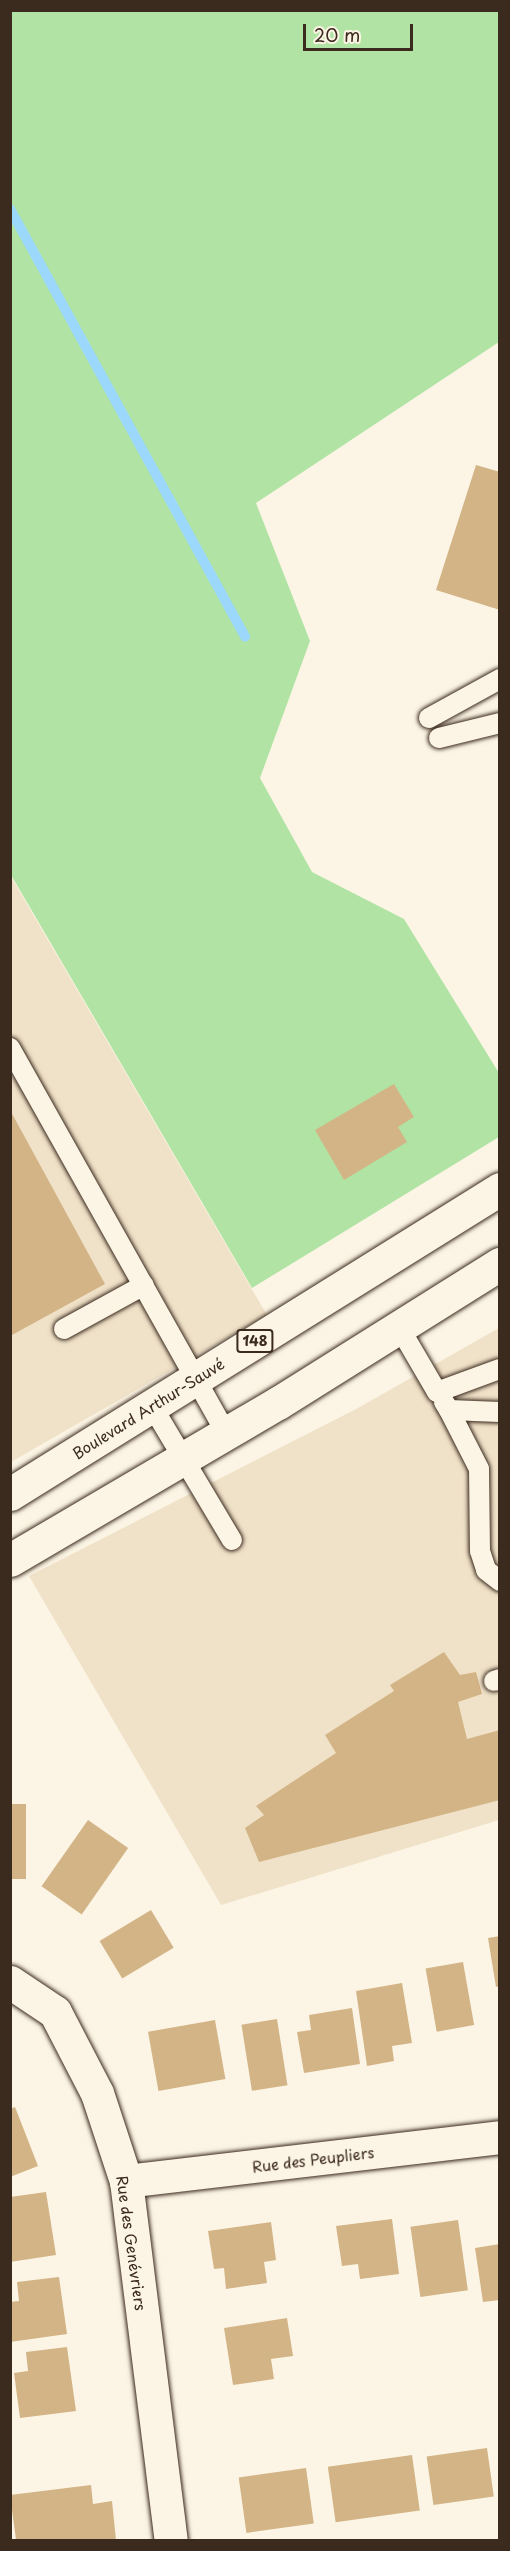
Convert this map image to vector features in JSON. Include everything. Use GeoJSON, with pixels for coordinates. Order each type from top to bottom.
{"type":"FeatureCollection","features":[{"type":"Feature","properties":{"kind":"main road","name":"Boulevard Arthur-Sauvé"},"geometry":{"type":"LineString","coordinates":[[10,1494],[500,1189]]}},
{"type":"Feature","properties":{"kind":"main road"},"geometry":{"type":"LineString","coordinates":[[10,1560],[226,1433],[500,1264]]}},
{"type":"Feature","properties":{"kind":"main road","name":"Rue des Genévriers"},"geometry":{"type":"LineString","coordinates":[[10,1982],[55,2012],[96,2092],[126,2181],[171,2541]]}},
{"type":"Feature","properties":{"kind":"main road","name":"Rue des Peupliers"},"geometry":{"type":"LineString","coordinates":[[126,2181],[500,2137]]}},
{"type":"Feature","properties":{"kind":"lane"},"geometry":{"type":"LineString","coordinates":[[429,718],[500,679]]}},
{"type":"Feature","properties":{"kind":"lane"},"geometry":{"type":"LineString","coordinates":[[439,738],[500,723]]}},
{"type":"Feature","properties":{"kind":"lane"},"geometry":{"type":"LineString","coordinates":[[10,1047],[226,1433]]}},
{"type":"Feature","properties":{"kind":"lane"},"geometry":{"type":"LineString","coordinates":[[64,1329],[144,1285]]}},
{"type":"Feature","properties":{"kind":"lane"},"geometry":{"type":"LineString","coordinates":[[399,1327],[449,1410],[479,1469],[480,1551],[486,1570],[500,1581]]}},
{"type":"Feature","properties":{"kind":"lane"},"geometry":{"type":"LineString","coordinates":[[437,1392],[500,1369]]}},
{"type":"Feature","properties":{"kind":"lane"},"geometry":{"type":"LineString","coordinates":[[152,1406],[232,1540]]}},
{"type":"Feature","properties":{"kind":"lane"},"geometry":{"type":"LineString","coordinates":[[449,1410],[500,1412]]}},
{"type":"Feature","properties":{"kind":"shaded area"},"geometry":{"type":"Polygon","coordinates":[[[10,875],[267,1315],[11,1462],[10,1462],[10,875]]]}},
{"type":"Feature","properties":{"kind":"shaded area"},"geometry":{"type":"Polygon","coordinates":[[[499,1328],[499,1820],[221,1905],[29,1576],[358,1408],[499,1328]]]}},
{"type":"Feature","properties":{"kind":"green space"},"geometry":{"type":"Polygon","coordinates":[[[10,11],[499,11],[499,342],[256,503],[310,641],[260,778],[312,872],[404,919],[499,1073],[499,1137],[252,1288],[11,875],[10,11]]]}},
{"type":"Feature","properties":{"kind":"building"},"geometry":{"type":"Polygon","coordinates":[[[476,465],[500,472],[500,610],[436,590],[476,465]]]}},
{"type":"Feature","properties":{"kind":"building"},"geometry":{"type":"Polygon","coordinates":[[[394,1084],[414,1117],[398,1127],[407,1142],[344,1180],[315,1130],[394,1084]]]}},
{"type":"Feature","properties":{"kind":"building"},"geometry":{"type":"Polygon","coordinates":[[[10,1110],[105,1284],[12,1335],[10,1332],[10,1110]]]}},
{"type":"Feature","properties":{"kind":"building"},"geometry":{"type":"Polygon","coordinates":[[[444,1652],[460,1675],[476,1672],[482,1694],[458,1702],[467,1739],[500,1730],[500,1800],[259,1862],[245,1828],[264,1815],[256,1806],[336,1753],[325,1735],[394,1691],[390,1685],[444,1652]]]}},
{"type":"Feature","properties":{"kind":"building"},"geometry":{"type":"Polygon","coordinates":[[[10,1804],[26,1804],[26,1879],[10,1879],[10,1804]]]}},
{"type":"Feature","properties":{"kind":"building"},"geometry":{"type":"Polygon","coordinates":[[[88,1820],[128,1848],[82,1914],[42,1886],[88,1820]]]}},
{"type":"Feature","properties":{"kind":"building"},"geometry":{"type":"Polygon","coordinates":[[[151,1910],[174,1948],[122,1979],[100,1941],[151,1910]]]}},
{"type":"Feature","properties":{"kind":"building"},"geometry":{"type":"Polygon","coordinates":[[[500,1936],[500,1986],[496,1987],[488,1938],[500,1936]]]}},
{"type":"Feature","properties":{"kind":"building"},"geometry":{"type":"Polygon","coordinates":[[[463,1962],[474,2025],[437,2032],[426,1969],[463,1962]]]}},
{"type":"Feature","properties":{"kind":"building"},"geometry":{"type":"Polygon","coordinates":[[[402,1983],[412,2043],[392,2046],[394,2061],[367,2066],[356,1991],[402,1983]]]}},
{"type":"Feature","properties":{"kind":"building"},"geometry":{"type":"Polygon","coordinates":[[[352,2008],[360,2064],[304,2073],[297,2032],[311,2030],[309,2015],[352,2008]]]}},
{"type":"Feature","properties":{"kind":"building"},"geometry":{"type":"Polygon","coordinates":[[[277,2019],[287,2085],[252,2091],[241,2025],[277,2019]]]}},
{"type":"Feature","properties":{"kind":"building"},"geometry":{"type":"Polygon","coordinates":[[[215,2020],[225,2079],[158,2091],[148,2032],[215,2020]]]}},
{"type":"Feature","properties":{"kind":"building"},"geometry":{"type":"Polygon","coordinates":[[[15,2107],[38,2166],[10,2177],[10,2109],[15,2107]]]}},
{"type":"Feature","properties":{"kind":"building"},"geometry":{"type":"Polygon","coordinates":[[[46,2192],[56,2255],[10,2262],[10,2197],[46,2192]]]}},
{"type":"Feature","properties":{"kind":"building"},"geometry":{"type":"Polygon","coordinates":[[[392,2219],[399,2274],[360,2279],[358,2264],[342,2266],[336,2226],[392,2219]]]}},
{"type":"Feature","properties":{"kind":"building"},"geometry":{"type":"Polygon","coordinates":[[[458,2220],[468,2290],[420,2297],[410,2227],[458,2220]]]}},
{"type":"Feature","properties":{"kind":"building"},"geometry":{"type":"Polygon","coordinates":[[[271,2222],[276,2260],[264,2262],[267,2283],[226,2289],[224,2268],[214,2269],[208,2231],[271,2222]]]}},
{"type":"Feature","properties":{"kind":"building"},"geometry":{"type":"Polygon","coordinates":[[[500,2244],[500,2300],[483,2302],[475,2248],[500,2244]]]}},
{"type":"Feature","properties":{"kind":"building"},"geometry":{"type":"Polygon","coordinates":[[[59,2277],[67,2334],[10,2342],[10,2302],[19,2301],[17,2282],[59,2277]]]}},
{"type":"Feature","properties":{"kind":"building"},"geometry":{"type":"Polygon","coordinates":[[[287,2318],[293,2356],[271,2359],[274,2379],[233,2385],[224,2328],[287,2318]]]}},
{"type":"Feature","properties":{"kind":"building"},"geometry":{"type":"Polygon","coordinates":[[[67,2347],[76,2411],[20,2418],[14,2373],[28,2371],[26,2352],[67,2347]]]}},
{"type":"Feature","properties":{"kind":"building"},"geometry":{"type":"Polygon","coordinates":[[[487,2448],[494,2497],[433,2505],[427,2456],[487,2448]]]}},
{"type":"Feature","properties":{"kind":"building"},"geometry":{"type":"Polygon","coordinates":[[[412,2455],[420,2510],[336,2522],[328,2467],[412,2455]]]}},
{"type":"Feature","properties":{"kind":"building"},"geometry":{"type":"Polygon","coordinates":[[[306,2468],[314,2523],[246,2533],[239,2477],[306,2468]]]}},
{"type":"Feature","properties":{"kind":"building"},"geometry":{"type":"Polygon","coordinates":[[[91,2485],[93,2504],[112,2501],[116,2540],[16,2540],[10,2495],[91,2485]]]}},
{"type":"Feature","properties":{"kind":"waterway"},"geometry":{"type":"LineString","coordinates":[[10,209],[245,637]]}}]}
